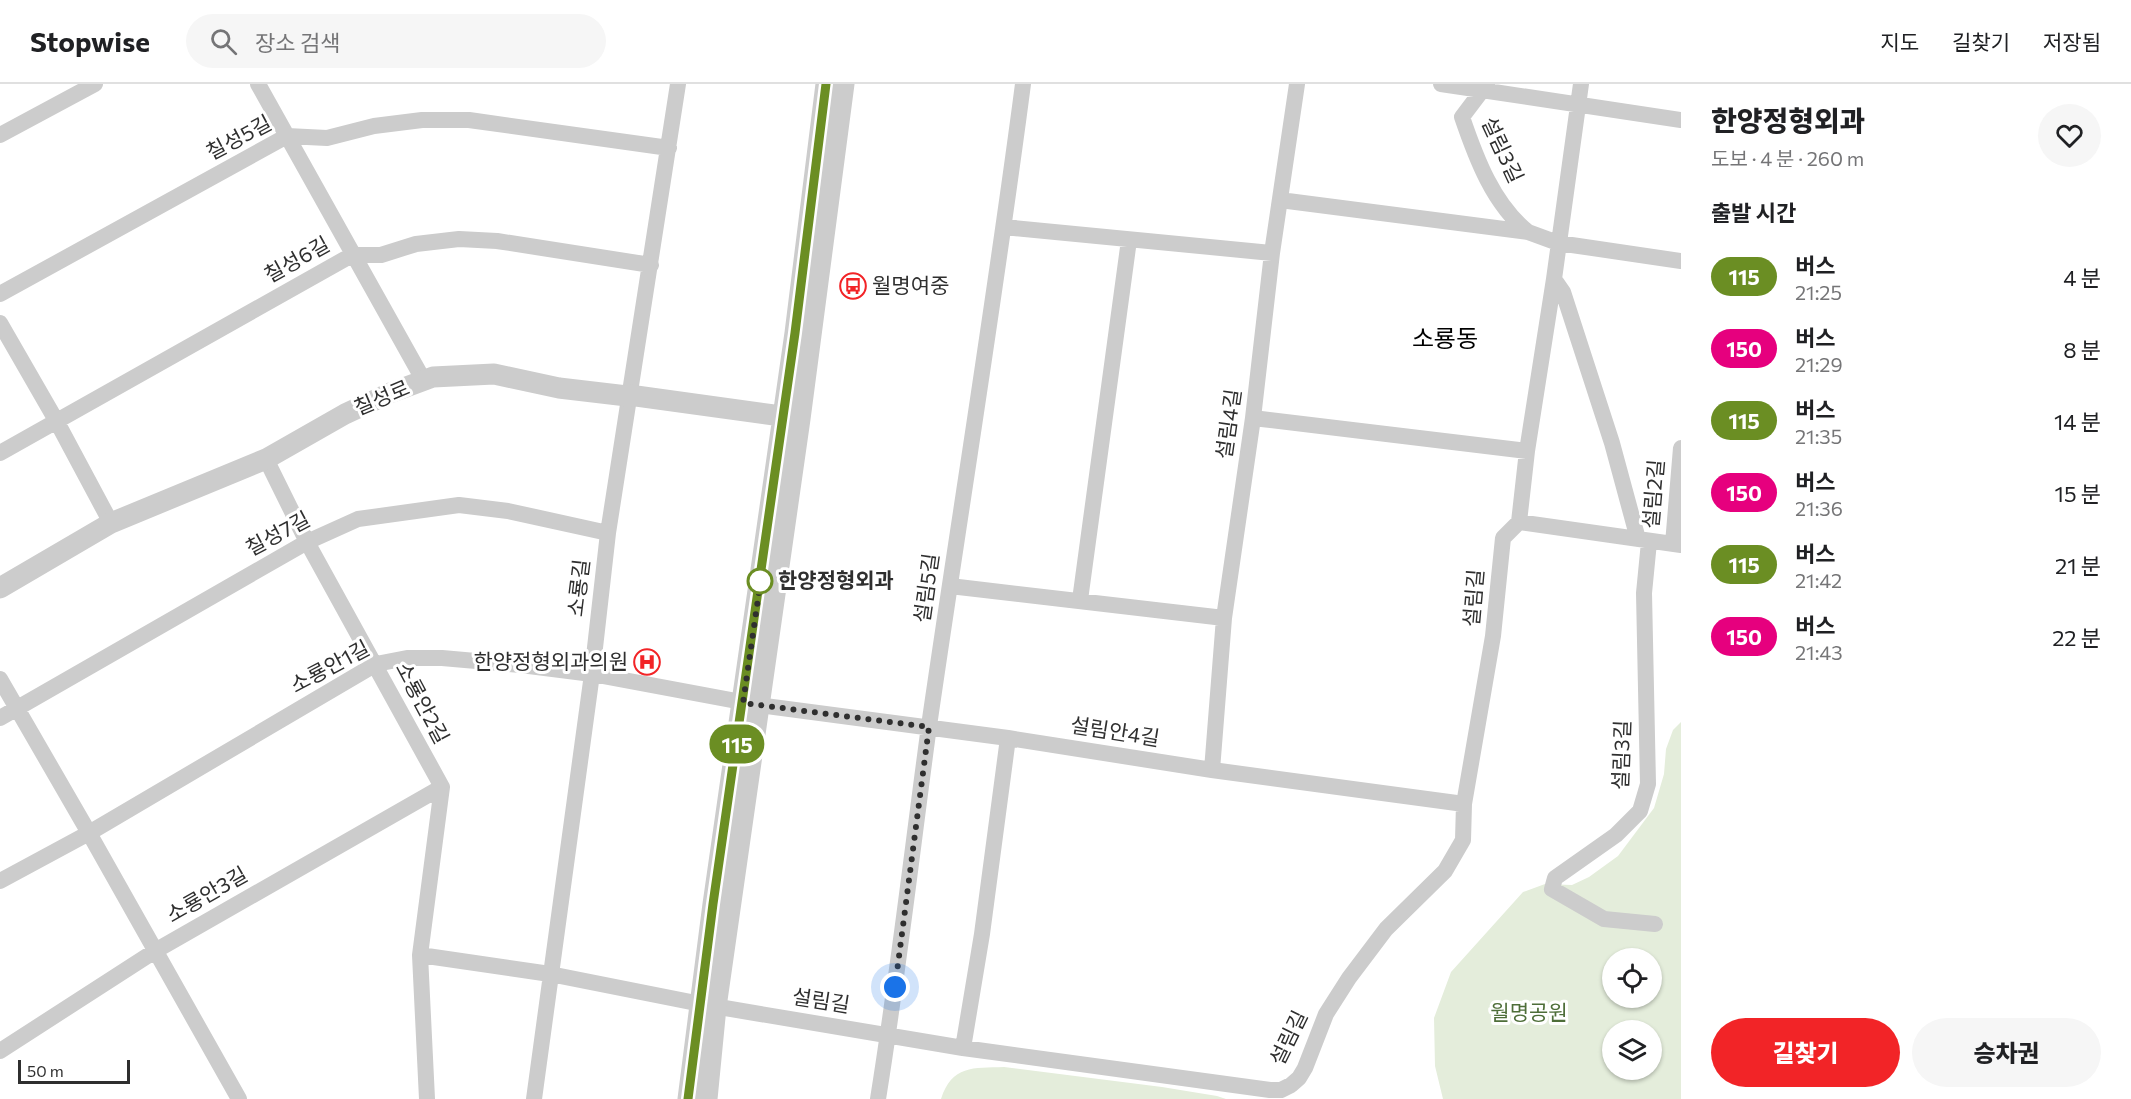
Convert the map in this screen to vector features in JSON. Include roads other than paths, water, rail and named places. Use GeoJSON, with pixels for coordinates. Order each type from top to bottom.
{"type":"FeatureCollection","features":[{"type":"Feature","properties":{"kind":"street"},"geometry":{"type":"LineString","coordinates":[[0,135],[94,84]]}},
{"type":"Feature","properties":{"kind":"street"},"geometry":{"type":"LineString","coordinates":[[258,84],[424,381]]}},
{"type":"Feature","properties":{"kind":"street","name":"소룡길"},"geometry":{"type":"LineString","coordinates":[[534,1099],[592,674],[608,533],[678,84]]}},
{"type":"Feature","properties":{"kind":"street"},"geometry":{"type":"LineString","coordinates":[[791,418],[826,84]]}},
{"type":"Feature","properties":{"kind":"street"},"geometry":{"type":"LineString","coordinates":[[688,1099],[708,1006],[791,418],[844,84]]}},
{"type":"Feature","properties":{"kind":"street","name":"설림5길"},"geometry":{"type":"LineString","coordinates":[[878,1099],[889,1034],[929,727],[1023,84]]}},
{"type":"Feature","properties":{"kind":"street","name":"설림4길"},"geometry":{"type":"LineString","coordinates":[[1212,771],[1224,618],[1253,418],[1272,253],[1297,84]]}},
{"type":"Feature","properties":{"kind":"street"},"geometry":{"type":"LineString","coordinates":[[1441,84],[1485,87],[1681,120]]}},
{"type":"Feature","properties":{"kind":"street","name":"설림길"},"geometry":{"type":"LineString","coordinates":[[420,955],[550,974],[708,1006],[963,1048],[1270,1090],[1291,1085],[1305,1068],[1326,1014],[1349,978],[1386,928],[1445,871],[1463,840],[1464,804],[1494,636],[1503,538],[1518,522],[1581,84]]}},
{"type":"Feature","properties":{"kind":"street","name":"설림3길"},"geometry":{"type":"LineString","coordinates":[[1485,87],[1462,117],[1487,179],[1514,220],[1528,232]]}},
{"type":"Feature","properties":{"kind":"street","name":"칠성5길"},"geometry":{"type":"LineString","coordinates":[[0,294],[287,136],[327,138],[374,126],[413,121],[469,120],[669,148]]}},
{"type":"Feature","properties":{"kind":"street"},"geometry":{"type":"LineString","coordinates":[[1280,200],[1528,232],[1558,243],[1681,261]]}},
{"type":"Feature","properties":{"kind":"street"},"geometry":{"type":"LineString","coordinates":[[1004,226],[1272,253]]}},
{"type":"Feature","properties":{"kind":"street","name":"칠성6길"},"geometry":{"type":"LineString","coordinates":[[0,453],[352,255],[381,255],[416,244],[459,239],[497,241],[651,265]]}},
{"type":"Feature","properties":{"kind":"street"},"geometry":{"type":"LineString","coordinates":[[1080,600],[1129,240]]}},
{"type":"Feature","properties":{"kind":"street","name":"설림3길"},"geometry":{"type":"LineString","coordinates":[[1554,279],[1563,292],[1643,541],[1648,784],[1640,811],[1616,835],[1555,878],[1552,889],[1604,920],[1655,924]]}},
{"type":"Feature","properties":{"kind":"street"},"geometry":{"type":"LineString","coordinates":[[0,323],[111,523]]}},
{"type":"Feature","properties":{"kind":"street","name":"칠성로"},"geometry":{"type":"LineString","coordinates":[[0,588],[111,523],[267,459],[345,414],[390,393],[433,377],[494,374],[559,388],[627,396],[629,394],[791,418]]}},
{"type":"Feature","properties":{"kind":"street"},"geometry":{"type":"LineString","coordinates":[[1253,418],[1527,451]]}},
{"type":"Feature","properties":{"kind":"street","name":"설림2길"},"geometry":{"type":"LineString","coordinates":[[1643,541],[1677,545],[1681,448]]}},
{"type":"Feature","properties":{"kind":"street","name":"소룡안2길"},"geometry":{"type":"LineString","coordinates":[[267,459],[307,542],[442,787]]}},
{"type":"Feature","properties":{"kind":"street","name":"칠성7길"},"geometry":{"type":"LineString","coordinates":[[0,718],[307,542],[358,519],[459,505],[508,511],[608,533]]}},
{"type":"Feature","properties":{"kind":"street"},"geometry":{"type":"LineString","coordinates":[[1518,522],[1643,541]]}},
{"type":"Feature","properties":{"kind":"street"},"geometry":{"type":"LineString","coordinates":[[950,586],[1224,618]]}},
{"type":"Feature","properties":{"kind":"street","name":"소룡안1길"},"geometry":{"type":"LineString","coordinates":[[0,882],[89,833],[376,664],[407,658],[442,658],[592,674],[751,704]]}},
{"type":"Feature","properties":{"kind":"street"},"geometry":{"type":"LineString","coordinates":[[0,680],[18,707],[239,1099]]}},
{"type":"Feature","properties":{"kind":"street","name":"설림안4길"},"geometry":{"type":"LineString","coordinates":[[751,704],[1008,738],[1212,771],[1464,804]]}},
{"type":"Feature","properties":{"kind":"street"},"geometry":{"type":"LineString","coordinates":[[963,1048],[982,934],[1008,738]]}},
{"type":"Feature","properties":{"kind":"street"},"geometry":{"type":"LineString","coordinates":[[427,1099],[420,955],[442,787]]}},
{"type":"Feature","properties":{"kind":"street","name":"소룡안3길"},"geometry":{"type":"LineString","coordinates":[[0,1051],[155,951],[442,787]]}},
{"type":"Feature","properties":{"kind":"street"},"geometry":{"type":"LineString","coordinates":[[707,1099],[708,1006]]}},
{"type":"Feature","properties":{"kind":"place","name":"월명여중"},"geometry":{"type":"Point","coordinates":[853,286]}},
{"type":"Feature","properties":{"kind":"place","name":"한양정형외과"},"geometry":{"type":"Point","coordinates":[760,581]}},
{"type":"Feature","properties":{"kind":"place","name":"한양정형외과의원"},"geometry":{"type":"Point","coordinates":[647,662]}},
{"type":"Feature","properties":{"kind":"district","name":"소룡동"},"geometry":{"type":"Point","coordinates":[1445,339]}},
{"type":"Feature","properties":{"kind":"park label","name":"월명공원"},"geometry":{"type":"Point","coordinates":[1529,1013]}}]}
